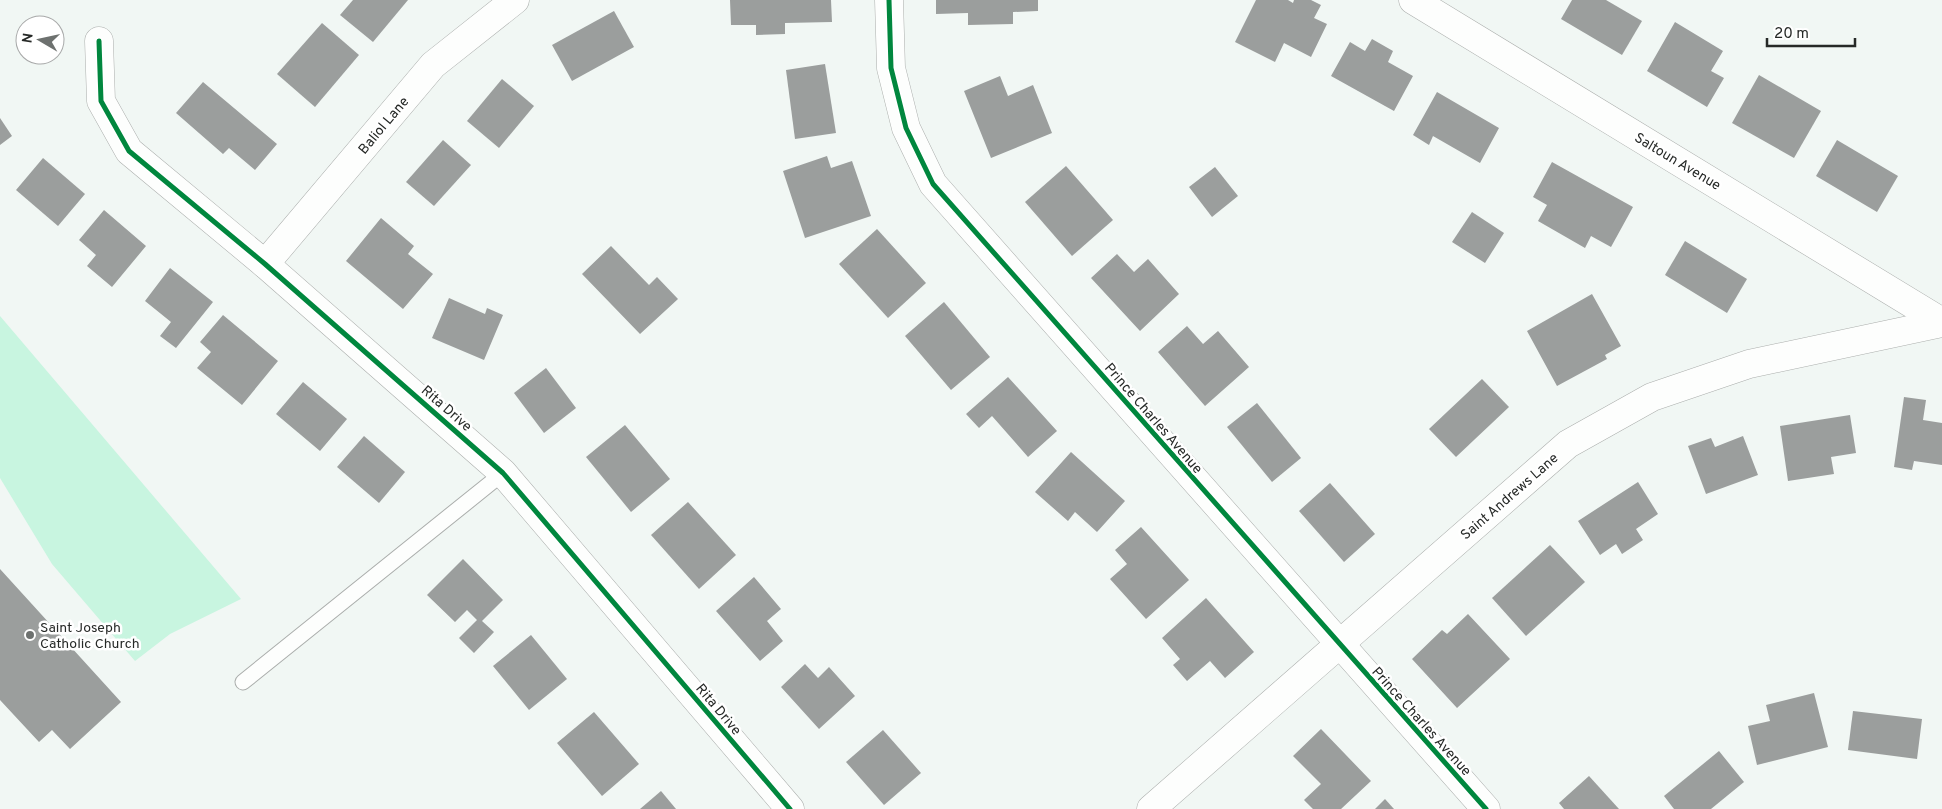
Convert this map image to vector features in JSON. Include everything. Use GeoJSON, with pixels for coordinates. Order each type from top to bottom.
{"type":"FeatureCollection","features":[{"type":"Feature","properties":{"kind":"street","name":"Baliol Lane"},"geometry":{"type":"LineString","coordinates":[[265,264],[433,66],[515,0]]}},
{"type":"Feature","properties":{"kind":"street","name":"Prince Charles Avenue"},"geometry":{"type":"LineString","coordinates":[[889,0],[891,68],[906,128],[933,184],[1486,809]]}},
{"type":"Feature","properties":{"kind":"street","name":"Saltoun Avenue"},"geometry":{"type":"LineString","coordinates":[[1413,0],[1942,322]]}},
{"type":"Feature","properties":{"kind":"street","name":"Rita Drive"},"geometry":{"type":"LineString","coordinates":[[99,41],[101,101],[129,151],[265,264],[503,473],[790,809]]}},
{"type":"Feature","properties":{"kind":"street","name":"Saint Andrews Lane"},"geometry":{"type":"LineString","coordinates":[[1151,809],[1568,444],[1652,397],[1749,364],[1942,322]]}},
{"type":"Feature","properties":{"kind":"lane"},"geometry":{"type":"LineString","coordinates":[[243,682],[503,473]]}},
{"type":"Feature","properties":{"kind":"green space"},"geometry":{"type":"Polygon","coordinates":[[[0,316],[241,599],[170,634],[135,661],[52,564],[0,478],[0,316]]]}},
{"type":"Feature","properties":{"kind":"building"},"geometry":{"type":"Polygon","coordinates":[[[353,0],[408,0],[373,42],[340,15],[353,0]]]}},
{"type":"Feature","properties":{"kind":"building"},"geometry":{"type":"Polygon","coordinates":[[[730,0],[831,0],[832,22],[785,23],[785,34],[756,35],[756,25],[731,25],[730,0]]]}},
{"type":"Feature","properties":{"kind":"building"},"geometry":{"type":"Polygon","coordinates":[[[936,0],[1038,0],[1038,11],[1013,12],[1013,24],[968,25],[968,13],[936,14],[936,0]]]}},
{"type":"Feature","properties":{"kind":"building"},"geometry":{"type":"Polygon","coordinates":[[[1256,0],[1288,0],[1293,3],[1294,0],[1311,0],[1321,5],[1314,18],[1327,24],[1311,57],[1284,43],[1275,62],[1235,42],[1256,0]]]}},
{"type":"Feature","properties":{"kind":"building"},"geometry":{"type":"Polygon","coordinates":[[[1572,0],[1606,0],[1642,21],[1622,55],[1561,19],[1572,0]]]}},
{"type":"Feature","properties":{"kind":"building"},"geometry":{"type":"Polygon","coordinates":[[[614,11],[634,47],[572,81],[552,45],[614,11]]]}},
{"type":"Feature","properties":{"kind":"building"},"geometry":{"type":"Polygon","coordinates":[[[1675,22],[1723,51],[1711,71],[1724,78],[1707,107],[1647,71],[1675,22]]]}},
{"type":"Feature","properties":{"kind":"building"},"geometry":{"type":"Polygon","coordinates":[[[322,23],[359,55],[315,107],[277,74],[322,23]]]}},
{"type":"Feature","properties":{"kind":"building"},"geometry":{"type":"Polygon","coordinates":[[[1372,39],[1393,51],[1388,62],[1413,76],[1394,111],[1331,76],[1350,42],[1365,51],[1372,39]]]}},
{"type":"Feature","properties":{"kind":"building"},"geometry":{"type":"Polygon","coordinates":[[[825,64],[836,133],[795,139],[786,70],[825,64]]]}},
{"type":"Feature","properties":{"kind":"building"},"geometry":{"type":"Polygon","coordinates":[[[1759,75],[1821,111],[1794,158],[1732,123],[1759,75]]]}},
{"type":"Feature","properties":{"kind":"building"},"geometry":{"type":"Polygon","coordinates":[[[1000,76],[1008,96],[1033,85],[1052,133],[991,158],[964,91],[1000,76]]]}},
{"type":"Feature","properties":{"kind":"building"},"geometry":{"type":"Polygon","coordinates":[[[502,79],[534,106],[499,148],[467,121],[502,79]]]}},
{"type":"Feature","properties":{"kind":"building"},"geometry":{"type":"Polygon","coordinates":[[[203,82],[277,144],[255,170],[229,148],[223,154],[176,113],[203,82]]]}},
{"type":"Feature","properties":{"kind":"building"},"geometry":{"type":"Polygon","coordinates":[[[1437,92],[1499,128],[1480,163],[1433,136],[1429,145],[1413,135],[1437,92]]]}},
{"type":"Feature","properties":{"kind":"building"},"geometry":{"type":"Polygon","coordinates":[[[0,118],[12,136],[0,145],[0,118]]]}},
{"type":"Feature","properties":{"kind":"building"},"geometry":{"type":"Polygon","coordinates":[[[443,140],[471,165],[434,206],[406,182],[443,140]]]}},
{"type":"Feature","properties":{"kind":"building"},"geometry":{"type":"Polygon","coordinates":[[[1837,140],[1898,176],[1877,212],[1816,176],[1837,140]]]}},
{"type":"Feature","properties":{"kind":"building"},"geometry":{"type":"Polygon","coordinates":[[[827,156],[831,168],[852,161],[871,216],[805,238],[783,171],[827,156]]]}},
{"type":"Feature","properties":{"kind":"building"},"geometry":{"type":"Polygon","coordinates":[[[43,158],[85,194],[58,226],[16,190],[43,158]]]}},
{"type":"Feature","properties":{"kind":"building"},"geometry":{"type":"Polygon","coordinates":[[[1552,162],[1633,207],[1611,247],[1591,236],[1585,248],[1538,221],[1547,205],[1533,197],[1552,162]]]}},
{"type":"Feature","properties":{"kind":"building"},"geometry":{"type":"Polygon","coordinates":[[[1066,166],[1113,220],[1072,256],[1025,202],[1066,166]]]}},
{"type":"Feature","properties":{"kind":"building"},"geometry":{"type":"Polygon","coordinates":[[[1215,167],[1238,196],[1212,217],[1189,187],[1215,167]]]}},
{"type":"Feature","properties":{"kind":"building"},"geometry":{"type":"Polygon","coordinates":[[[104,210],[146,246],[112,287],[87,266],[96,255],[79,240],[104,210]]]}},
{"type":"Feature","properties":{"kind":"building"},"geometry":{"type":"Polygon","coordinates":[[[1472,212],[1504,233],[1485,263],[1452,242],[1472,212]]]}},
{"type":"Feature","properties":{"kind":"building"},"geometry":{"type":"Polygon","coordinates":[[[381,218],[414,246],[408,254],[433,274],[403,309],[346,261],[381,218]]]}},
{"type":"Feature","properties":{"kind":"building"},"geometry":{"type":"Polygon","coordinates":[[[877,229],[926,283],[888,318],[839,264],[877,229]]]}},
{"type":"Feature","properties":{"kind":"building"},"geometry":{"type":"Polygon","coordinates":[[[1685,241],[1747,279],[1727,313],[1665,275],[1685,241]]]}},
{"type":"Feature","properties":{"kind":"building"},"geometry":{"type":"Polygon","coordinates":[[[611,246],[649,285],[657,277],[678,299],[640,334],[582,274],[611,246]]]}},
{"type":"Feature","properties":{"kind":"building"},"geometry":{"type":"Polygon","coordinates":[[[1117,254],[1134,272],[1148,259],[1179,294],[1140,331],[1091,278],[1117,254]]]}},
{"type":"Feature","properties":{"kind":"building"},"geometry":{"type":"Polygon","coordinates":[[[170,268],[213,302],[176,348],[160,336],[171,322],[145,301],[170,268]]]}},
{"type":"Feature","properties":{"kind":"building"},"geometry":{"type":"Polygon","coordinates":[[[1592,294],[1621,346],[1605,355],[1607,359],[1557,386],[1527,331],[1592,294]]]}},
{"type":"Feature","properties":{"kind":"building"},"geometry":{"type":"Polygon","coordinates":[[[449,298],[485,314],[487,308],[503,315],[484,360],[432,338],[449,298]]]}},
{"type":"Feature","properties":{"kind":"building"},"geometry":{"type":"Polygon","coordinates":[[[944,302],[990,357],[951,390],[905,336],[944,302]]]}},
{"type":"Feature","properties":{"kind":"building"},"geometry":{"type":"Polygon","coordinates":[[[223,315],[278,361],[242,405],[197,368],[211,352],[200,342],[223,315]]]}},
{"type":"Feature","properties":{"kind":"building"},"geometry":{"type":"Polygon","coordinates":[[[1187,326],[1203,344],[1218,331],[1249,367],[1205,406],[1158,352],[1187,326]]]}},
{"type":"Feature","properties":{"kind":"building"},"geometry":{"type":"Polygon","coordinates":[[[546,368],[576,408],[544,433],[514,393],[546,368]]]}},
{"type":"Feature","properties":{"kind":"building"},"geometry":{"type":"Polygon","coordinates":[[[1008,377],[1057,431],[1028,457],[992,416],[979,428],[966,414],[1008,377]]]}},
{"type":"Feature","properties":{"kind":"building"},"geometry":{"type":"Polygon","coordinates":[[[1482,379],[1509,407],[1456,457],[1429,429],[1482,379]]]}},
{"type":"Feature","properties":{"kind":"building"},"geometry":{"type":"Polygon","coordinates":[[[303,382],[347,419],[320,451],[276,414],[303,382]]]}},
{"type":"Feature","properties":{"kind":"building"},"geometry":{"type":"Polygon","coordinates":[[[1904,397],[1926,400],[1923,420],[1942,423],[1942,465],[1914,461],[1912,470],[1894,467],[1904,397]]]}},
{"type":"Feature","properties":{"kind":"building"},"geometry":{"type":"Polygon","coordinates":[[[1257,403],[1301,458],[1272,482],[1227,427],[1257,403]]]}},
{"type":"Feature","properties":{"kind":"building"},"geometry":{"type":"Polygon","coordinates":[[[1850,415],[1856,453],[1831,457],[1834,474],[1788,481],[1780,426],[1850,415]]]}},
{"type":"Feature","properties":{"kind":"building"},"geometry":{"type":"Polygon","coordinates":[[[625,425],[670,479],[631,512],[586,457],[625,425]]]}},
{"type":"Feature","properties":{"kind":"building"},"geometry":{"type":"Polygon","coordinates":[[[364,436],[405,472],[379,503],[337,467],[364,436]]]}},
{"type":"Feature","properties":{"kind":"building"},"geometry":{"type":"Polygon","coordinates":[[[1743,436],[1758,475],[1706,494],[1688,446],[1711,438],[1715,447],[1743,436]]]}},
{"type":"Feature","properties":{"kind":"building"},"geometry":{"type":"Polygon","coordinates":[[[1071,452],[1125,501],[1097,532],[1075,512],[1068,521],[1035,492],[1071,452]]]}},
{"type":"Feature","properties":{"kind":"building"},"geometry":{"type":"Polygon","coordinates":[[[1638,482],[1658,514],[1636,529],[1643,540],[1622,554],[1616,544],[1600,555],[1578,521],[1638,482]]]}},
{"type":"Feature","properties":{"kind":"building"},"geometry":{"type":"Polygon","coordinates":[[[1330,483],[1375,534],[1344,562],[1299,511],[1330,483]]]}},
{"type":"Feature","properties":{"kind":"building"},"geometry":{"type":"Polygon","coordinates":[[[688,502],[736,555],[699,589],[651,535],[688,502]]]}},
{"type":"Feature","properties":{"kind":"building"},"geometry":{"type":"Polygon","coordinates":[[[1141,527],[1189,580],[1146,619],[1110,579],[1127,564],[1115,550],[1141,527]]]}},
{"type":"Feature","properties":{"kind":"building"},"geometry":{"type":"Polygon","coordinates":[[[1550,545],[1585,582],[1526,636],[1492,598],[1550,545]]]}},
{"type":"Feature","properties":{"kind":"building"},"geometry":{"type":"Polygon","coordinates":[[[463,559],[503,600],[482,621],[494,632],[474,653],[459,638],[477,620],[467,610],[455,622],[427,595],[463,559]]]}},
{"type":"Feature","properties":{"kind":"building","name":"Saint Joseph Catholic Church"},"geometry":{"type":"Polygon","coordinates":[[[0,569],[121,702],[70,749],[52,730],[39,742],[0,700],[0,569]]]}},
{"type":"Feature","properties":{"kind":"building"},"geometry":{"type":"Polygon","coordinates":[[[754,577],[781,609],[767,621],[783,641],[760,661],[716,611],[754,577]]]}},
{"type":"Feature","properties":{"kind":"building"},"geometry":{"type":"Polygon","coordinates":[[[1206,598],[1254,652],[1225,678],[1210,661],[1187,681],[1173,665],[1180,659],[1162,638],[1206,598]]]}},
{"type":"Feature","properties":{"kind":"building"},"geometry":{"type":"Polygon","coordinates":[[[1468,614],[1510,659],[1457,708],[1412,659],[1442,630],[1447,634],[1468,614]]]}},
{"type":"Feature","properties":{"kind":"building"},"geometry":{"type":"Polygon","coordinates":[[[531,635],[567,679],[529,710],[493,666],[531,635]]]}},
{"type":"Feature","properties":{"kind":"building"},"geometry":{"type":"Polygon","coordinates":[[[805,664],[818,678],[829,667],[855,696],[819,729],[781,687],[805,664]]]}},
{"type":"Feature","properties":{"kind":"building"},"geometry":{"type":"Polygon","coordinates":[[[1814,693],[1828,747],[1757,765],[1748,726],[1770,721],[1766,705],[1814,693]]]}},
{"type":"Feature","properties":{"kind":"building"},"geometry":{"type":"Polygon","coordinates":[[[1853,711],[1922,719],[1917,759],[1848,750],[1853,711]]]}},
{"type":"Feature","properties":{"kind":"building"},"geometry":{"type":"Polygon","coordinates":[[[594,712],[639,764],[602,796],[557,743],[594,712]]]}},
{"type":"Feature","properties":{"kind":"building"},"geometry":{"type":"Polygon","coordinates":[[[1321,729],[1371,781],[1341,809],[1313,809],[1304,800],[1321,784],[1293,756],[1321,729]]]}},
{"type":"Feature","properties":{"kind":"building"},"geometry":{"type":"Polygon","coordinates":[[[883,730],[921,773],[884,805],[846,762],[883,730]]]}},
{"type":"Feature","properties":{"kind":"building"},"geometry":{"type":"Polygon","coordinates":[[[1719,751],[1744,782],[1711,809],[1674,809],[1664,796],[1719,751]]]}},
{"type":"Feature","properties":{"kind":"building"},"geometry":{"type":"Polygon","coordinates":[[[1589,776],[1619,809],[1564,809],[1559,803],[1589,776]]]}},
{"type":"Feature","properties":{"kind":"building"},"geometry":{"type":"Polygon","coordinates":[[[661,791],[676,809],[640,809],[661,791]]]}},
{"type":"Feature","properties":{"kind":"building"},"geometry":{"type":"Polygon","coordinates":[[[1385,799],[1394,809],[1375,809],[1385,799]]]}},
{"type":"Feature","properties":{"kind":"cycle path"},"geometry":{"type":"LineString","coordinates":[[889,0],[891,68],[906,128],[933,184],[1486,809]]}},
{"type":"Feature","properties":{"kind":"cycle path"},"geometry":{"type":"LineString","coordinates":[[99,41],[101,101],[129,151],[265,264],[503,473],[790,809]]}},
{"type":"Feature","properties":{"kind":"place","name":"Saint Joseph Catholic Church"},"geometry":{"type":"Point","coordinates":[30,635]}}]}
